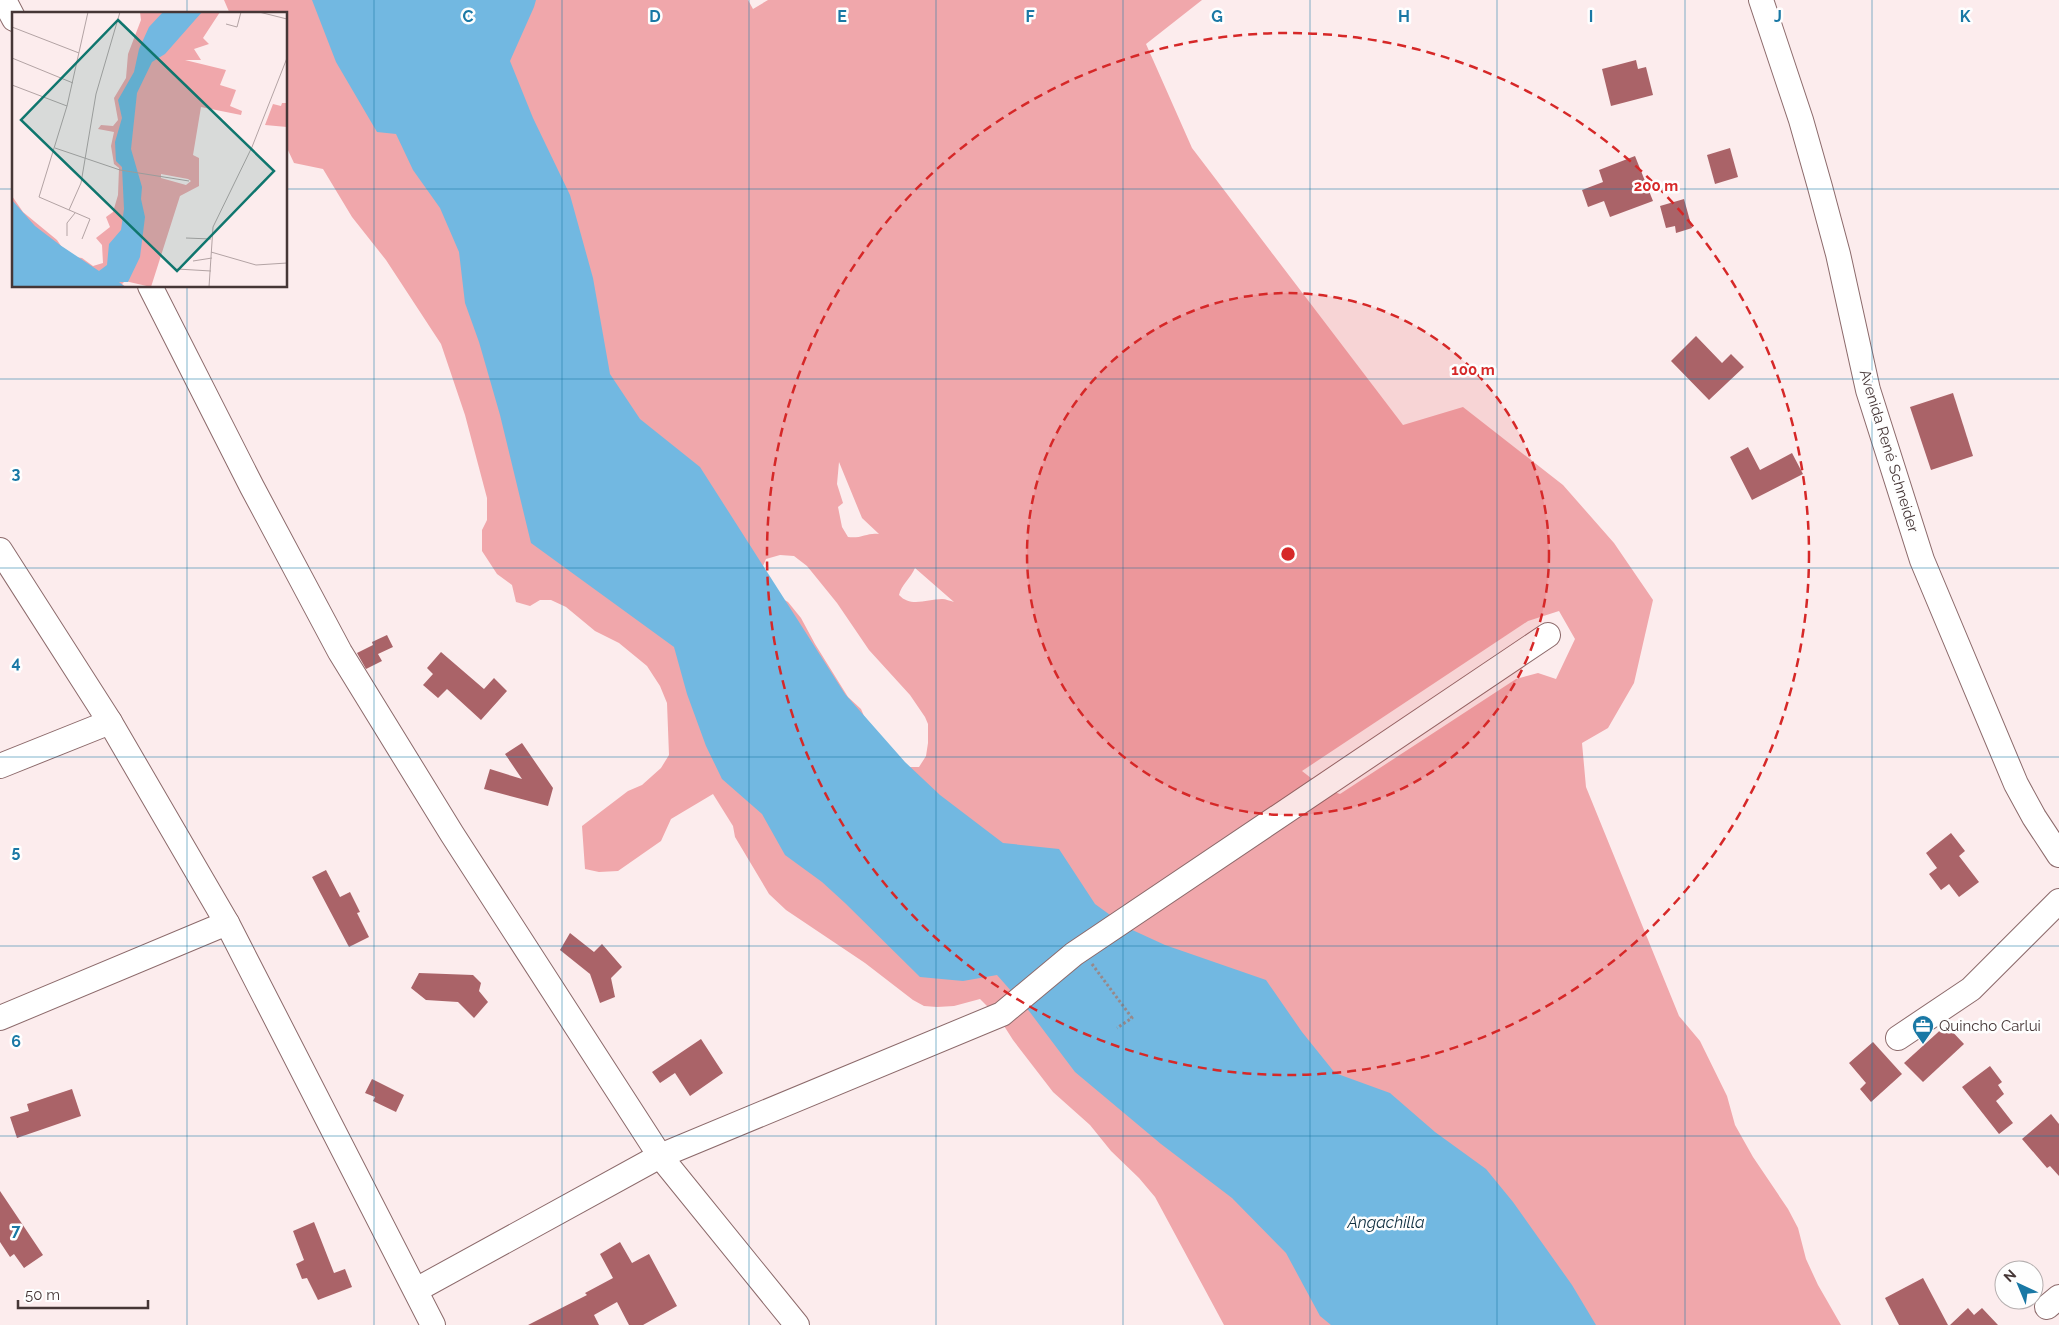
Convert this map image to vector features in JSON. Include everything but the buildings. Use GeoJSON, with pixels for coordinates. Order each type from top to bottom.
{"type":"FeatureCollection","features":[{"type":"Feature","properties":{"kind":"street"},"geometry":{"type":"LineString","coordinates":[[4,0],[12,15]]}},
{"type":"Feature","properties":{"kind":"street","name":"Avenida René Schneider"},"geometry":{"type":"LineString","coordinates":[[1761,0],[1818,177],[1840,264],[1868,390],[1922,560],[2016,784],[2034,817],[2059,855]]}},
{"type":"Feature","properties":{"kind":"street"},"geometry":{"type":"LineString","coordinates":[[151,288],[252,487],[340,652],[452,834],[660,1156],[797,1325]]}},
{"type":"Feature","properties":{"kind":"street"},"geometry":{"type":"LineString","coordinates":[[0,550],[110,722],[227,923],[433,1325]]}},
{"type":"Feature","properties":{"kind":"street"},"geometry":{"type":"LineString","coordinates":[[416,1290],[660,1156],[1002,1014],[1081,949],[1548,635]]}},
{"type":"Feature","properties":{"kind":"street"},"geometry":{"type":"LineString","coordinates":[[0,766],[110,722]]}},
{"type":"Feature","properties":{"kind":"street"},"geometry":{"type":"LineString","coordinates":[[1898,1038],[1971,989],[2059,902]]}},
{"type":"Feature","properties":{"kind":"street"},"geometry":{"type":"LineString","coordinates":[[0,1018],[227,923]]}},
{"type":"Feature","properties":{"kind":"path"},"geometry":{"type":"LineString","coordinates":[[1081,949],[1132,1018],[1117,1028]]}},
{"type":"Feature","properties":{"kind":"shaded area"},"geometry":{"type":"Polygon","coordinates":[[[224,0],[748,0],[753,9],[768,0],[1202,0],[1146,44],[1192,148],[1403,425],[1463,407],[1563,485],[1614,543],[1653,600],[1634,683],[1608,728],[1582,743],[1586,787],[1679,1016],[1700,1041],[1727,1096],[1735,1125],[1753,1157],[1788,1209],[1798,1228],[1806,1259],[1818,1285],[1841,1325],[1224,1325],[1155,1197],[1139,1178],[1111,1151],[1090,1125],[1053,1092],[1013,1040],[999,1018],[980,999],[954,1006],[924,1006],[913,1000],[865,963],[786,910],[769,894],[735,837],[733,826],[713,794],[671,819],[661,841],[618,871],[599,872],[585,869],[582,826],[628,791],[642,785],[661,768],[669,755],[667,703],[660,686],[647,666],[619,643],[595,631],[566,607],[551,600],[540,600],[530,606],[516,602],[512,585],[497,574],[482,551],[482,530],[487,520],[487,498],[465,415],[441,344],[386,260],[352,217],[323,169],[294,163],[288,150],[288,12],[229,12],[224,0]],[[839,462],[837,484],[843,503],[838,507],[842,527],[848,537],[879,534],[862,518],[839,462]],[[780,555],[766,559],[763,566],[769,591],[788,602],[801,618],[848,697],[861,709],[864,716],[905,767],[919,767],[926,756],[928,743],[928,724],[925,717],[910,695],[869,650],[837,603],[807,566],[794,556],[780,555]],[[915,568],[899,595],[904,599],[914,602],[942,599],[954,602],[915,568]],[[1559,611],[1528,621],[1302,771],[1325,789],[1340,794],[1516,679],[1538,673],[1556,679],[1575,639],[1559,611]]]}},
{"type":"Feature","properties":{"kind":"water","name":"Angachilla"},"geometry":{"type":"Polygon","coordinates":[[[312,0],[536,0],[510,61],[533,118],[570,195],[593,278],[610,374],[640,419],[700,467],[845,694],[905,762],[940,795],[1003,843],[1059,849],[1095,904],[1128,928],[1165,945],[1266,980],[1302,1032],[1335,1073],[1390,1093],[1435,1132],[1486,1169],[1513,1202],[1572,1285],[1596,1325],[1331,1325],[1320,1316],[1286,1253],[1232,1198],[1161,1144],[1075,1072],[1029,1011],[997,975],[963,981],[920,977],[822,882],[785,855],[762,814],[722,779],[706,746],[687,694],[674,647],[531,543],[500,415],[479,342],[465,303],[459,252],[440,208],[413,170],[396,134],[377,132],[336,62],[312,0]]]}},
{"type":"Feature","properties":{"kind":"place","name":"Quincho Carlui"},"geometry":{"type":"Point","coordinates":[1923,1045]}}]}
